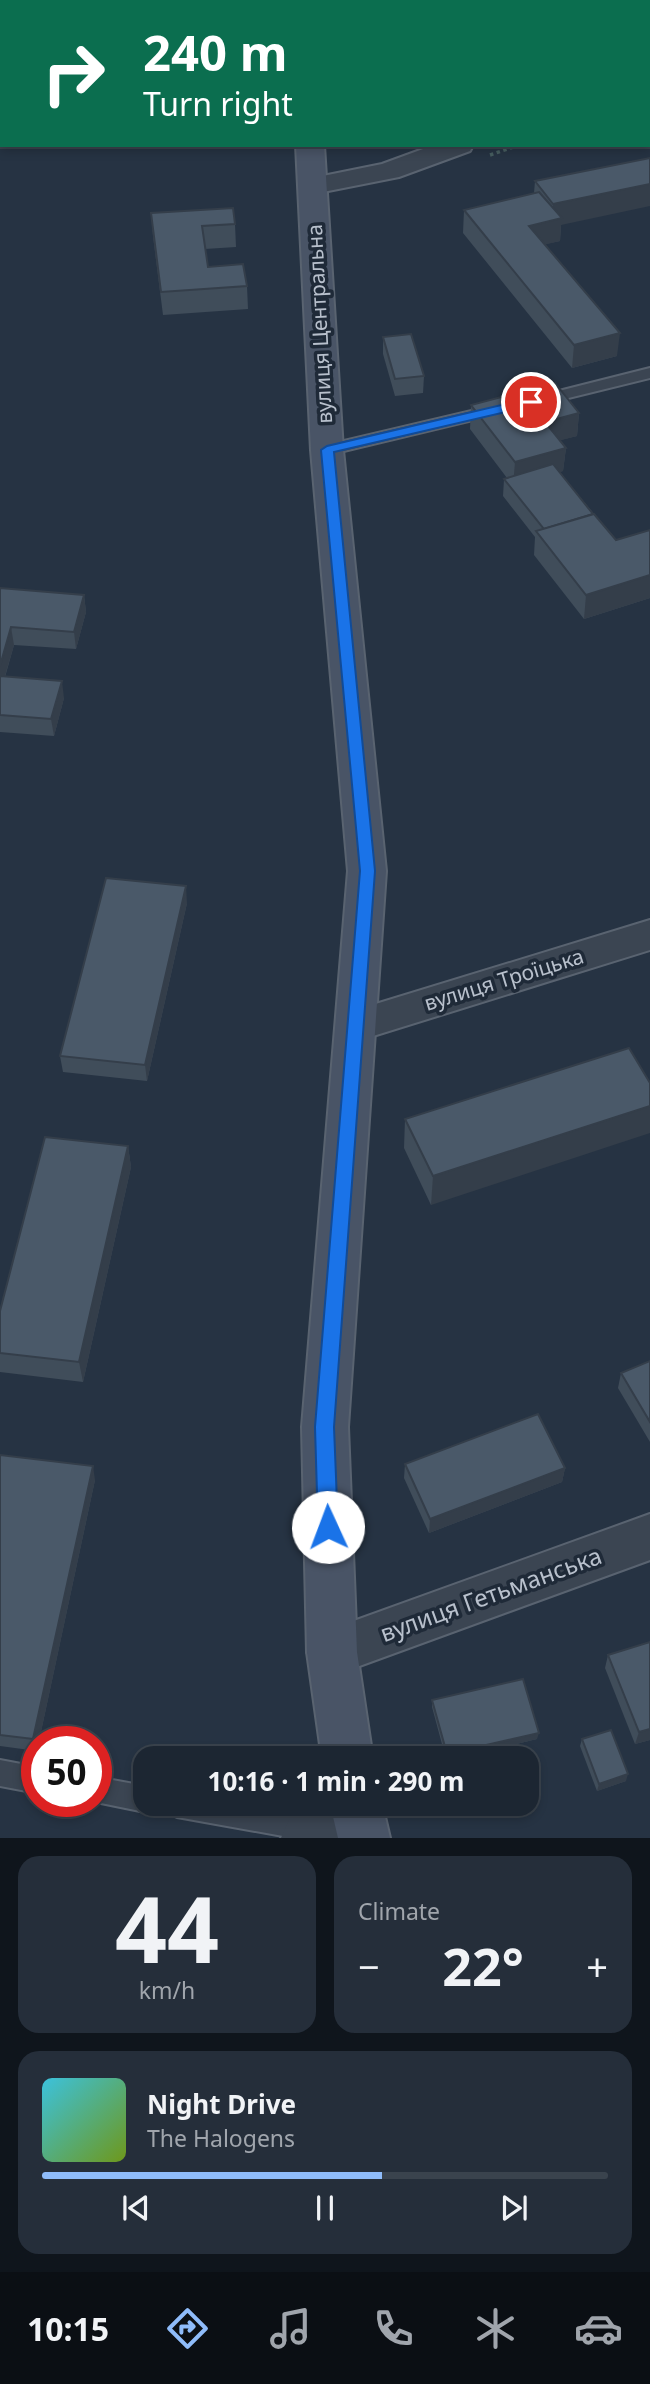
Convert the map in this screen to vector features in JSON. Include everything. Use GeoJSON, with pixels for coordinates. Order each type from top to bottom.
{"type":"FeatureCollection","features":[{"type":"Feature","properties":{"kind":"main road","name":"вулиця Центральна"},"geometry":{"type":"LineString","coordinates":[[310,147],[327,450],[368,871],[325,1427],[332,1652],[346,1746]]}},
{"type":"Feature","properties":{"kind":"main road"},"geometry":{"type":"LineString","coordinates":[[359,1816],[364,1838]]}},
{"type":"Feature","properties":{"kind":"street"},"geometry":{"type":"LineString","coordinates":[[313,186],[389,171],[455,147]]}},
{"type":"Feature","properties":{"kind":"street","name":"вулиця Троїцька"},"geometry":{"type":"LineString","coordinates":[[357,1025],[650,935]]}},
{"type":"Feature","properties":{"kind":"street","name":"вулиця Гетьманська"},"geometry":{"type":"LineString","coordinates":[[332,1652],[650,1537]]}},
{"type":"Feature","properties":{"kind":"lane"},"geometry":{"type":"LineString","coordinates":[[327,450],[650,373]]}},
{"type":"Feature","properties":{"kind":"lane"},"geometry":{"type":"LineString","coordinates":[[0,1773],[21,1777]]}},
{"type":"Feature","properties":{"kind":"lane"},"geometry":{"type":"LineString","coordinates":[[112,1793],[133,1797]]}},
{"type":"Feature","properties":{"kind":"lane"},"geometry":{"type":"LineString","coordinates":[[265,1816],[317,1823]]}},
{"type":"Feature","properties":{"kind":"building"},"geometry":{"type":"Polygon","coordinates":[[[650,158],[650,184],[553,204],[535,181],[650,158]]]}},
{"type":"Feature","properties":{"kind":"building"},"geometry":{"type":"Polygon","coordinates":[[[539,192],[562,218],[529,226],[620,333],[574,345],[464,210],[539,192]]]}},
{"type":"Feature","properties":{"kind":"building"},"geometry":{"type":"Polygon","coordinates":[[[233,208],[235,224],[202,226],[208,267],[243,264],[247,286],[161,292],[151,213],[233,208]]]}},
{"type":"Feature","properties":{"kind":"building"},"geometry":{"type":"Polygon","coordinates":[[[411,334],[424,376],[395,379],[383,337],[411,334]]]}},
{"type":"Feature","properties":{"kind":"building"},"geometry":{"type":"Polygon","coordinates":[[[555,383],[579,413],[545,422],[566,448],[515,462],[471,405],[555,383]]]}},
{"type":"Feature","properties":{"kind":"building"},"geometry":{"type":"Polygon","coordinates":[[[553,464],[593,514],[544,529],[504,479],[553,464]]]}},
{"type":"Feature","properties":{"kind":"building"},"geometry":{"type":"Polygon","coordinates":[[[594,514],[616,540],[650,530],[650,575],[586,595],[536,531],[594,514]]]}},
{"type":"Feature","properties":{"kind":"building"},"geometry":{"type":"Polygon","coordinates":[[[0,588],[84,595],[74,632],[11,627],[0,666],[0,588]]]}},
{"type":"Feature","properties":{"kind":"building"},"geometry":{"type":"Polygon","coordinates":[[[0,676],[62,681],[51,719],[0,715],[0,676]]]}},
{"type":"Feature","properties":{"kind":"building"},"geometry":{"type":"Polygon","coordinates":[[[106,878],[186,886],[145,1065],[60,1056],[106,878]]]}},
{"type":"Feature","properties":{"kind":"building"},"geometry":{"type":"Polygon","coordinates":[[[629,1048],[650,1083],[650,1106],[433,1176],[405,1119],[629,1048]]]}},
{"type":"Feature","properties":{"kind":"building"},"geometry":{"type":"Polygon","coordinates":[[[45,1137],[128,1146],[79,1362],[0,1353],[0,1311],[45,1137]]]}},
{"type":"Feature","properties":{"kind":"building"},"geometry":{"type":"Polygon","coordinates":[[[650,1361],[650,1422],[621,1373],[650,1361]]]}},
{"type":"Feature","properties":{"kind":"building"},"geometry":{"type":"Polygon","coordinates":[[[538,1414],[565,1468],[430,1519],[405,1464],[538,1414]]]}},
{"type":"Feature","properties":{"kind":"building"},"geometry":{"type":"Polygon","coordinates":[[[0,1455],[93,1466],[36,1726],[21,1726],[21,1738],[0,1735],[0,1455]]]}},
{"type":"Feature","properties":{"kind":"building"},"geometry":{"type":"Polygon","coordinates":[[[650,1642],[650,1729],[639,1732],[608,1655],[650,1642]]]}},
{"type":"Feature","properties":{"kind":"building"},"geometry":{"type":"Polygon","coordinates":[[[523,1679],[539,1733],[482,1746],[445,1746],[432,1700],[523,1679]]]}},
{"type":"Feature","properties":{"kind":"building"},"geometry":{"type":"Polygon","coordinates":[[[611,1730],[628,1774],[599,1784],[582,1739],[611,1730]]]}},
{"type":"Feature","properties":{"kind":"route"},"geometry":{"type":"LineString","coordinates":[[328,1527],[325,1427],[368,871],[327,450],[531,402]]}}]}
